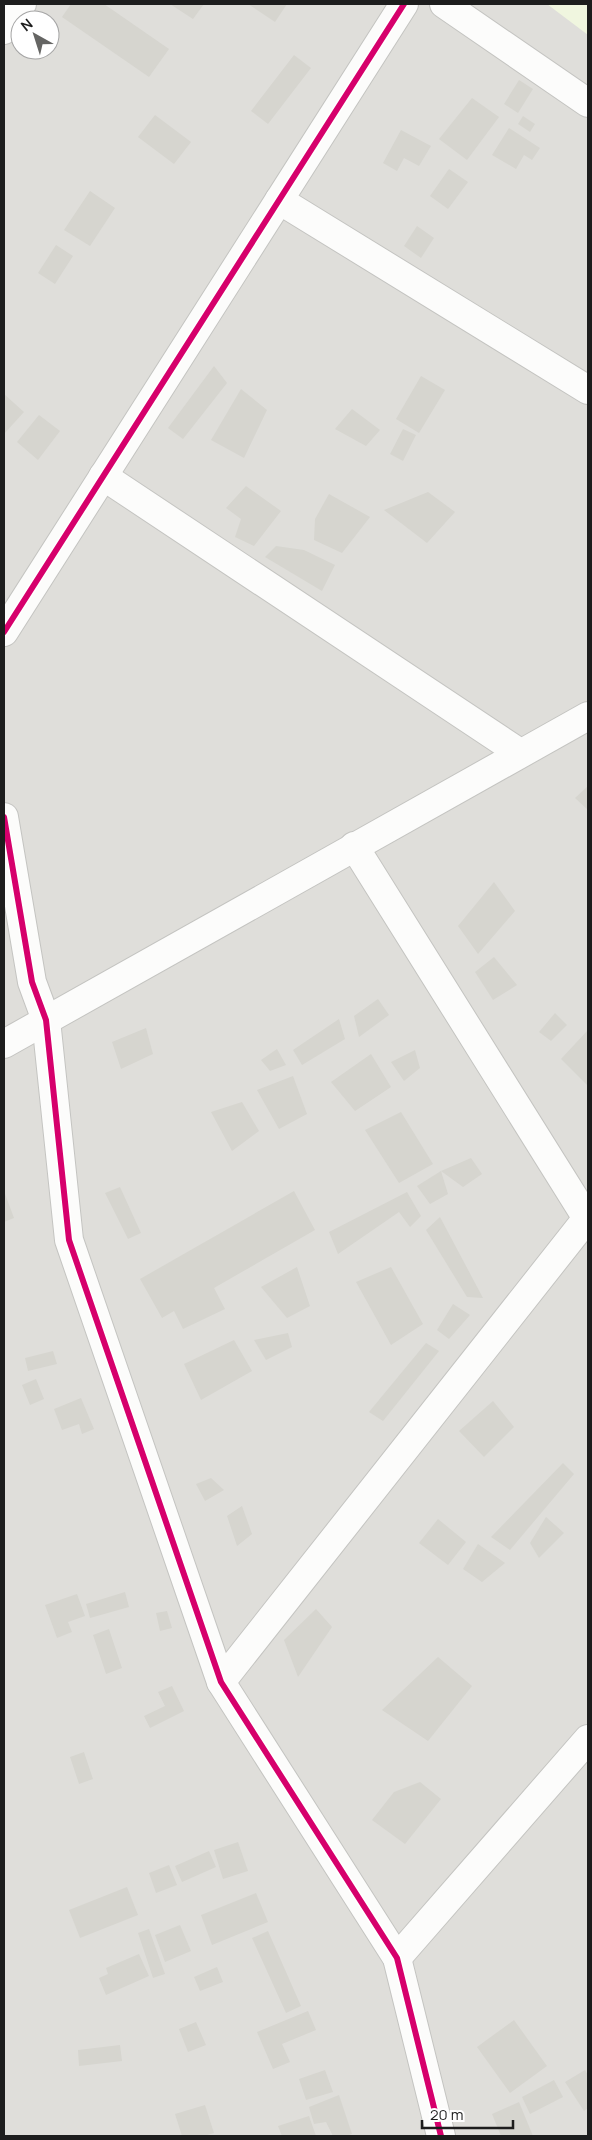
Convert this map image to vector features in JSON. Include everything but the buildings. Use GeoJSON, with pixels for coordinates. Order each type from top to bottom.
{"type":"FeatureCollection","features":[{"type":"Feature","properties":{"kind":"street"},"geometry":{"type":"LineString","coordinates":[[4,30],[22,4]]}},
{"type":"Feature","properties":{"kind":"street"},"geometry":{"type":"LineString","coordinates":[[4,632],[404,4]]}},
{"type":"Feature","properties":{"kind":"street"},"geometry":{"type":"LineString","coordinates":[[444,4],[588,103]]}},
{"type":"Feature","properties":{"kind":"street"},"geometry":{"type":"LineString","coordinates":[[279,200],[588,390]]}},
{"type":"Feature","properties":{"kind":"street"},"geometry":{"type":"LineString","coordinates":[[103,476],[520,753]]}},
{"type":"Feature","properties":{"kind":"street"},"geometry":{"type":"LineString","coordinates":[[4,1044],[588,716]]}},
{"type":"Feature","properties":{"kind":"street"},"geometry":{"type":"LineString","coordinates":[[4,817],[32,982],[46,1020],[68,1240],[221,1682],[397,1958],[441,2136]]}},
{"type":"Feature","properties":{"kind":"street"},"geometry":{"type":"LineString","coordinates":[[221,1682],[588,1218],[354,846]]}},
{"type":"Feature","properties":{"kind":"street"},"geometry":{"type":"LineString","coordinates":[[397,1958],[584,1755]]}},
{"type":"Feature","properties":{"kind":"shaded area"},"geometry":{"type":"Polygon","coordinates":[[[4,4],[588,4],[588,2136],[4,2136],[4,4]]]}},
{"type":"Feature","properties":{"kind":"shaded area"},"geometry":{"type":"Polygon","coordinates":[[[547,4],[588,4],[588,35],[547,4]]]}},
{"type":"Feature","properties":{"kind":"cycle path"},"geometry":{"type":"LineString","coordinates":[[4,632],[404,4]]}},
{"type":"Feature","properties":{"kind":"cycle path"},"geometry":{"type":"LineString","coordinates":[[4,817],[32,982],[46,1020],[69,1240],[221,1682],[397,1958],[441,2136]]}}]}
